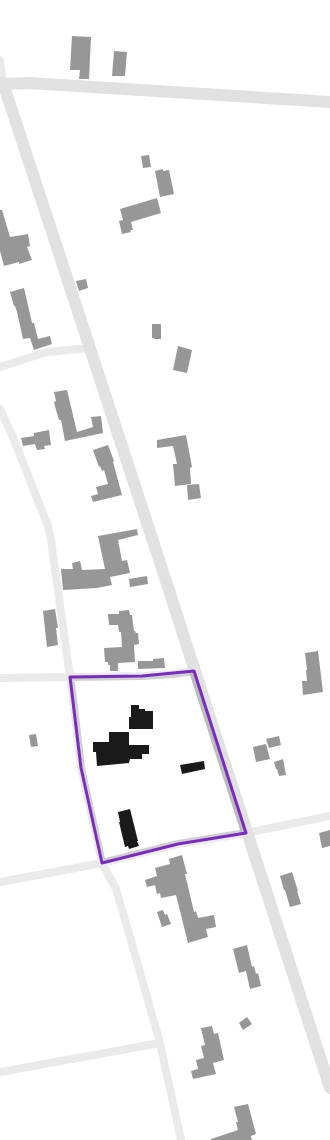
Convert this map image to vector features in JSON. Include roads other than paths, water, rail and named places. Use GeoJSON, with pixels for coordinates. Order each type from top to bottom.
{"type":"FeatureCollection","features":[{"type":"Feature","properties":{"kind":"street"},"geometry":{"type":"LineString","coordinates":[[0,60],[2,83],[90,348],[246,833],[330,1088]]}},
{"type":"Feature","properties":{"kind":"street"},"geometry":{"type":"LineString","coordinates":[[2,83],[60,85],[330,102]]}},
{"type":"Feature","properties":{"kind":"street"},"geometry":{"type":"LineString","coordinates":[[0,367],[47,352],[90,348]]}},
{"type":"Feature","properties":{"kind":"street"},"geometry":{"type":"LineString","coordinates":[[0,409],[12,435],[48,526],[52,540],[81,768],[102,863],[116,889],[160,1043],[181,1140]]}},
{"type":"Feature","properties":{"kind":"street"},"geometry":{"type":"LineString","coordinates":[[0,678],[142,676],[194,671]]}},
{"type":"Feature","properties":{"kind":"street"},"geometry":{"type":"LineString","coordinates":[[0,882],[102,863],[178,844],[246,833],[330,816]]}},
{"type":"Feature","properties":{"kind":"street"},"geometry":{"type":"LineString","coordinates":[[0,1072],[160,1043]]}}]}
